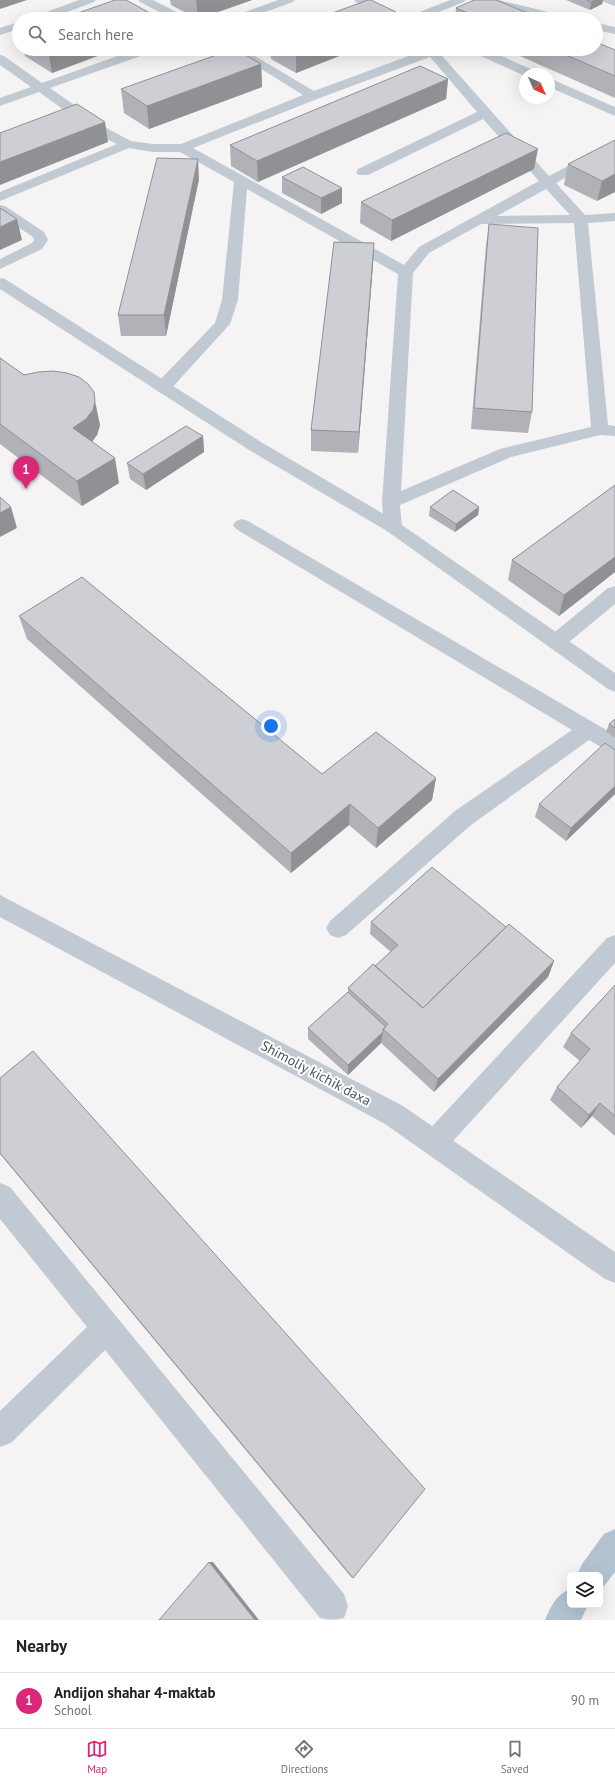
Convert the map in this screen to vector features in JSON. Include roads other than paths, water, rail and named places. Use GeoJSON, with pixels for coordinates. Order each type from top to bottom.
{"type":"FeatureCollection","features":[{"type":"Feature","properties":{"kind":"main road"},"geometry":{"type":"LineString","coordinates":[[595,1572],[615,1544]]}},
{"type":"Feature","properties":{"kind":"main road"},"geometry":{"type":"LineString","coordinates":[[561,1620],[570,1608]]}},
{"type":"Feature","properties":{"kind":"street"},"geometry":{"type":"LineString","coordinates":[[57,12],[90,0]]}},
{"type":"Feature","properties":{"kind":"street"},"geometry":{"type":"LineString","coordinates":[[144,0],[168,12]]}},
{"type":"Feature","properties":{"kind":"street"},"geometry":{"type":"LineString","coordinates":[[255,12],[290,0]]}},
{"type":"Feature","properties":{"kind":"street"},"geometry":{"type":"LineString","coordinates":[[360,0],[386,12]]}},
{"type":"Feature","properties":{"kind":"street"},"geometry":{"type":"LineString","coordinates":[[429,12],[460,0]]}},
{"type":"Feature","properties":{"kind":"street"},"geometry":{"type":"LineString","coordinates":[[485,0],[536,12]]}},
{"type":"Feature","properties":{"kind":"street"},"geometry":{"type":"LineString","coordinates":[[608,0],[615,3]]}},
{"type":"Feature","properties":{"kind":"street"},"geometry":{"type":"LineString","coordinates":[[0,32],[12,28]]}},
{"type":"Feature","properties":{"kind":"street"},"geometry":{"type":"LineString","coordinates":[[603,28],[615,31]]}},
{"type":"Feature","properties":{"kind":"street"},"geometry":{"type":"LineString","coordinates":[[0,102],[40,86],[128,56]]}},
{"type":"Feature","properties":{"kind":"street"},"geometry":{"type":"LineString","coordinates":[[247,56],[313,96]]}},
{"type":"Feature","properties":{"kind":"street"},"geometry":{"type":"LineString","coordinates":[[0,58],[105,133],[128,144],[153,148],[183,148],[418,56]]}},
{"type":"Feature","properties":{"kind":"street"},"geometry":{"type":"LineString","coordinates":[[391,502],[506,453],[607,430],[582,219],[485,113],[435,56]]}},
{"type":"Feature","properties":{"kind":"street"},"geometry":{"type":"LineString","coordinates":[[491,56],[519,69]]}},
{"type":"Feature","properties":{"kind":"street"},"geometry":{"type":"LineString","coordinates":[[555,85],[615,112]]}},
{"type":"Feature","properties":{"kind":"street"},"geometry":{"type":"LineString","coordinates":[[62,117],[75,112]]}},
{"type":"Feature","properties":{"kind":"street"},"geometry":{"type":"LineString","coordinates":[[363,172],[485,113]]}},
{"type":"Feature","properties":{"kind":"street"},"geometry":{"type":"LineString","coordinates":[[0,197],[128,144]]}},
{"type":"Feature","properties":{"kind":"street"},"geometry":{"type":"LineString","coordinates":[[393,527],[391,502],[406,272],[424,250],[615,145]]}},
{"type":"Feature","properties":{"kind":"street"},"geometry":{"type":"LineString","coordinates":[[183,148],[406,272]]}},
{"type":"Feature","properties":{"kind":"street"},"geometry":{"type":"LineString","coordinates":[[163,387],[222,324],[230,300],[241,180]]}},
{"type":"Feature","properties":{"kind":"street"},"geometry":{"type":"LineString","coordinates":[[0,209],[39,235],[41,240],[37,246],[0,265]]}},
{"type":"Feature","properties":{"kind":"street"},"geometry":{"type":"LineString","coordinates":[[478,220],[582,219],[615,217]]}},
{"type":"Feature","properties":{"kind":"street"},"geometry":{"type":"LineString","coordinates":[[0,282],[255,446],[393,527],[615,684]]}},
{"type":"Feature","properties":{"kind":"street"},"geometry":{"type":"LineString","coordinates":[[242,525],[615,745]]}},
{"type":"Feature","properties":{"kind":"street"},"geometry":{"type":"LineString","coordinates":[[556,642],[615,593]]}},
{"type":"Feature","properties":{"kind":"street"},"geometry":{"type":"LineString","coordinates":[[338,928],[463,818],[588,729]]}},
{"type":"Feature","properties":{"kind":"street","name":"Shimoliy kichik daxa"},"geometry":{"type":"LineString","coordinates":[[0,905],[394,1115],[615,1269]]}},
{"type":"Feature","properties":{"kind":"street"},"geometry":{"type":"LineString","coordinates":[[434,1143],[615,946]]}},
{"type":"Feature","properties":{"kind":"street"},"geometry":{"type":"LineString","coordinates":[[0,1197],[332,1606]]}},
{"type":"Feature","properties":{"kind":"street"},"geometry":{"type":"LineString","coordinates":[[0,1432],[107,1328]]}},
{"type":"Feature","properties":{"kind":"place","name":"Andijon shahar 4-maktab"},"geometry":{"type":"Point","coordinates":[26,489]}}]}
